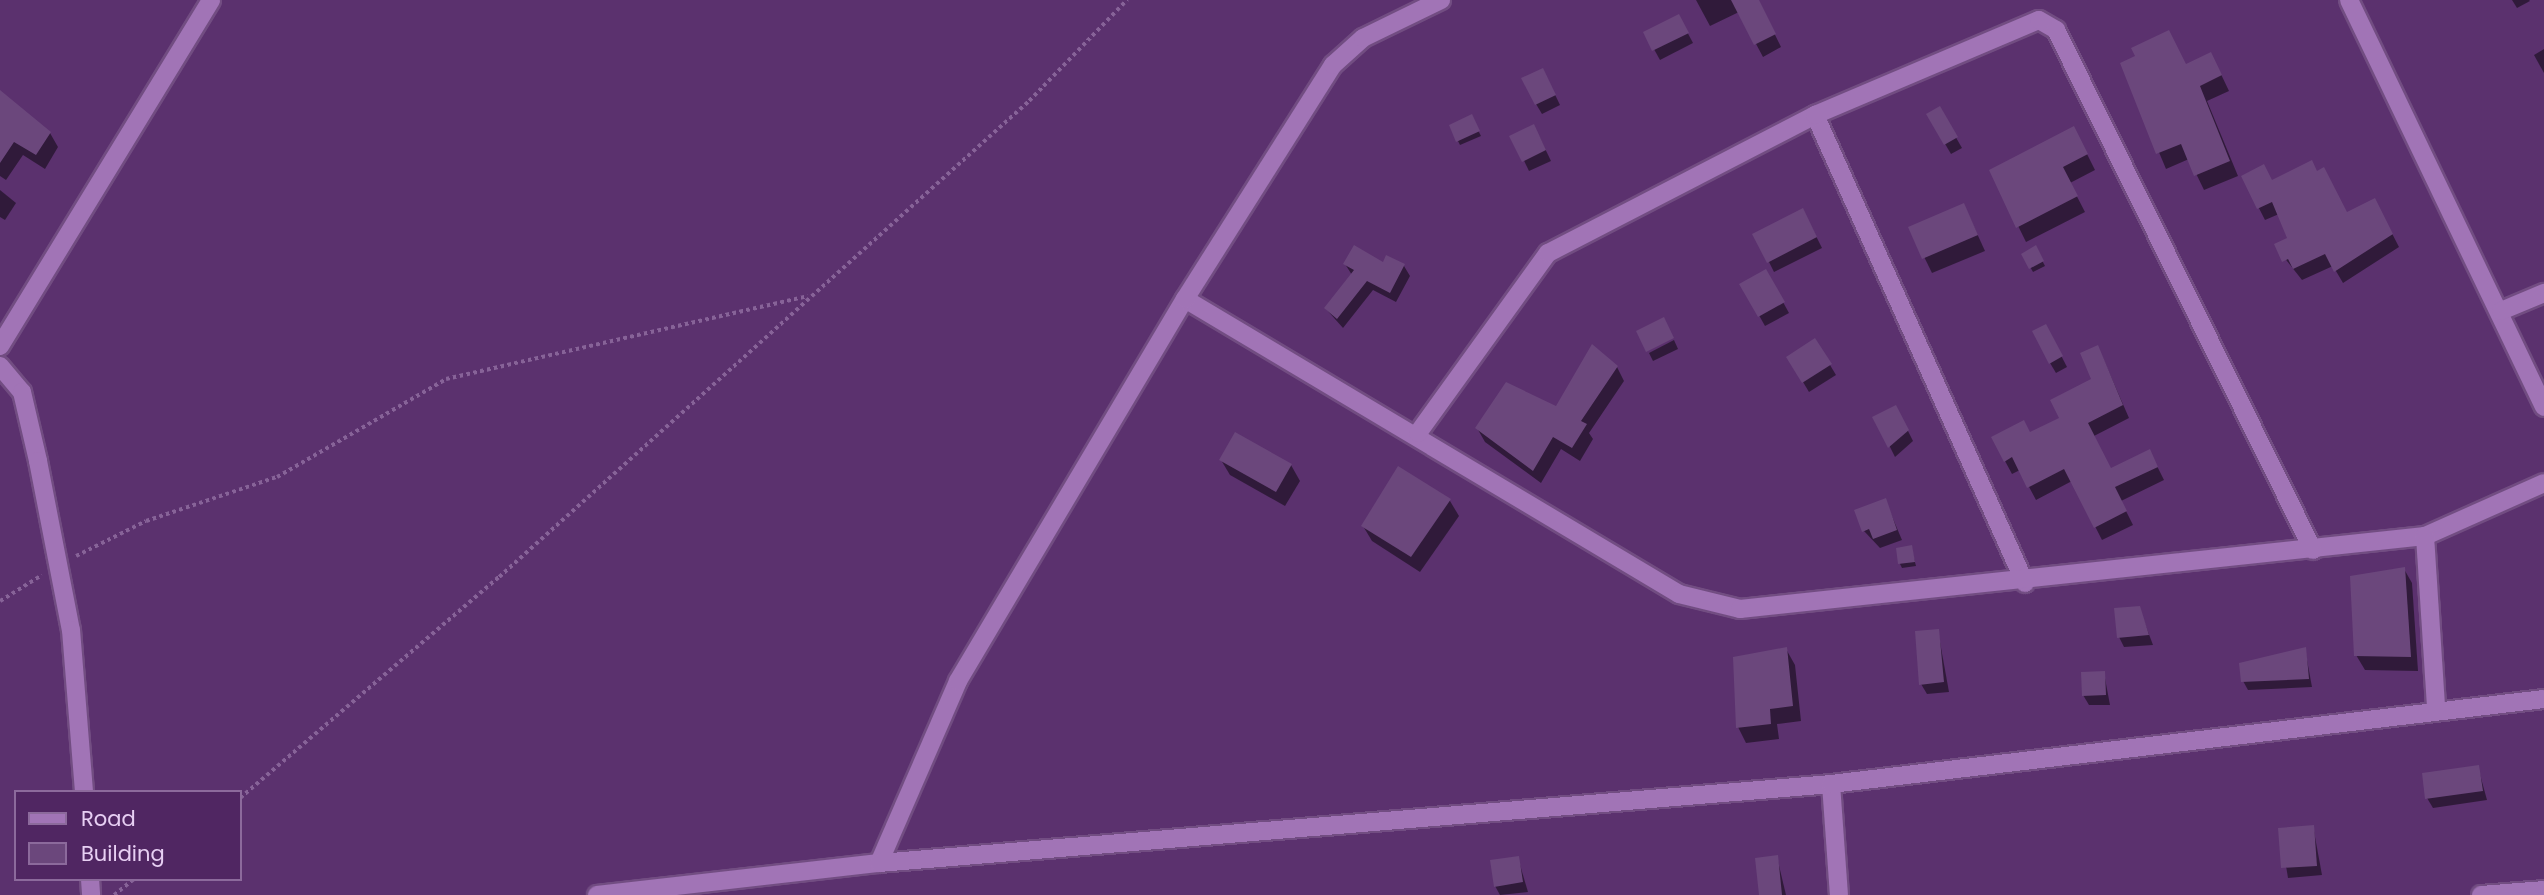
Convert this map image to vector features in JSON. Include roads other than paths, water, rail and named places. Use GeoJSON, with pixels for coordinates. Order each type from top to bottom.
{"type":"FeatureCollection","features":[{"type":"Feature","properties":{"kind":"street"},"geometry":{"type":"LineString","coordinates":[[0,346],[211,0]]}},
{"type":"Feature","properties":{"kind":"street"},"geometry":{"type":"LineString","coordinates":[[879,863],[958,681],[1185,299],[1333,65],[1363,38],[1441,0]]}},
{"type":"Feature","properties":{"kind":"street"},"geometry":{"type":"LineString","coordinates":[[2349,0],[2501,311],[2544,407]]}},
{"type":"Feature","properties":{"kind":"street"},"geometry":{"type":"LineString","coordinates":[[1418,433],[1548,253],[1815,115],[2032,19],[2051,25],[2313,550]]}},
{"type":"Feature","properties":{"kind":"street"},"geometry":{"type":"LineString","coordinates":[[1815,115],[2025,583]]}},
{"type":"Feature","properties":{"kind":"street"},"geometry":{"type":"LineString","coordinates":[[2501,311],[2544,293]]}},
{"type":"Feature","properties":{"kind":"street"},"geometry":{"type":"LineString","coordinates":[[1185,299],[1418,433],[1700,602],[1740,609],[2025,583],[2425,536],[2544,483]]}},
{"type":"Feature","properties":{"kind":"street"},"geometry":{"type":"LineString","coordinates":[[0,366],[18,383],[27,408],[72,643],[84,790]]}},
{"type":"Feature","properties":{"kind":"street"},"geometry":{"type":"LineString","coordinates":[[2425,536],[2436,708]]}},
{"type":"Feature","properties":{"kind":"street"},"geometry":{"type":"LineString","coordinates":[[597,895],[879,863],[1830,785],[2436,708],[2544,699]]}},
{"type":"Feature","properties":{"kind":"street"},"geometry":{"type":"LineString","coordinates":[[1830,785],[1839,895]]}},
{"type":"Feature","properties":{"kind":"street"},"geometry":{"type":"LineString","coordinates":[[2481,895],[2544,890]]}}]}
